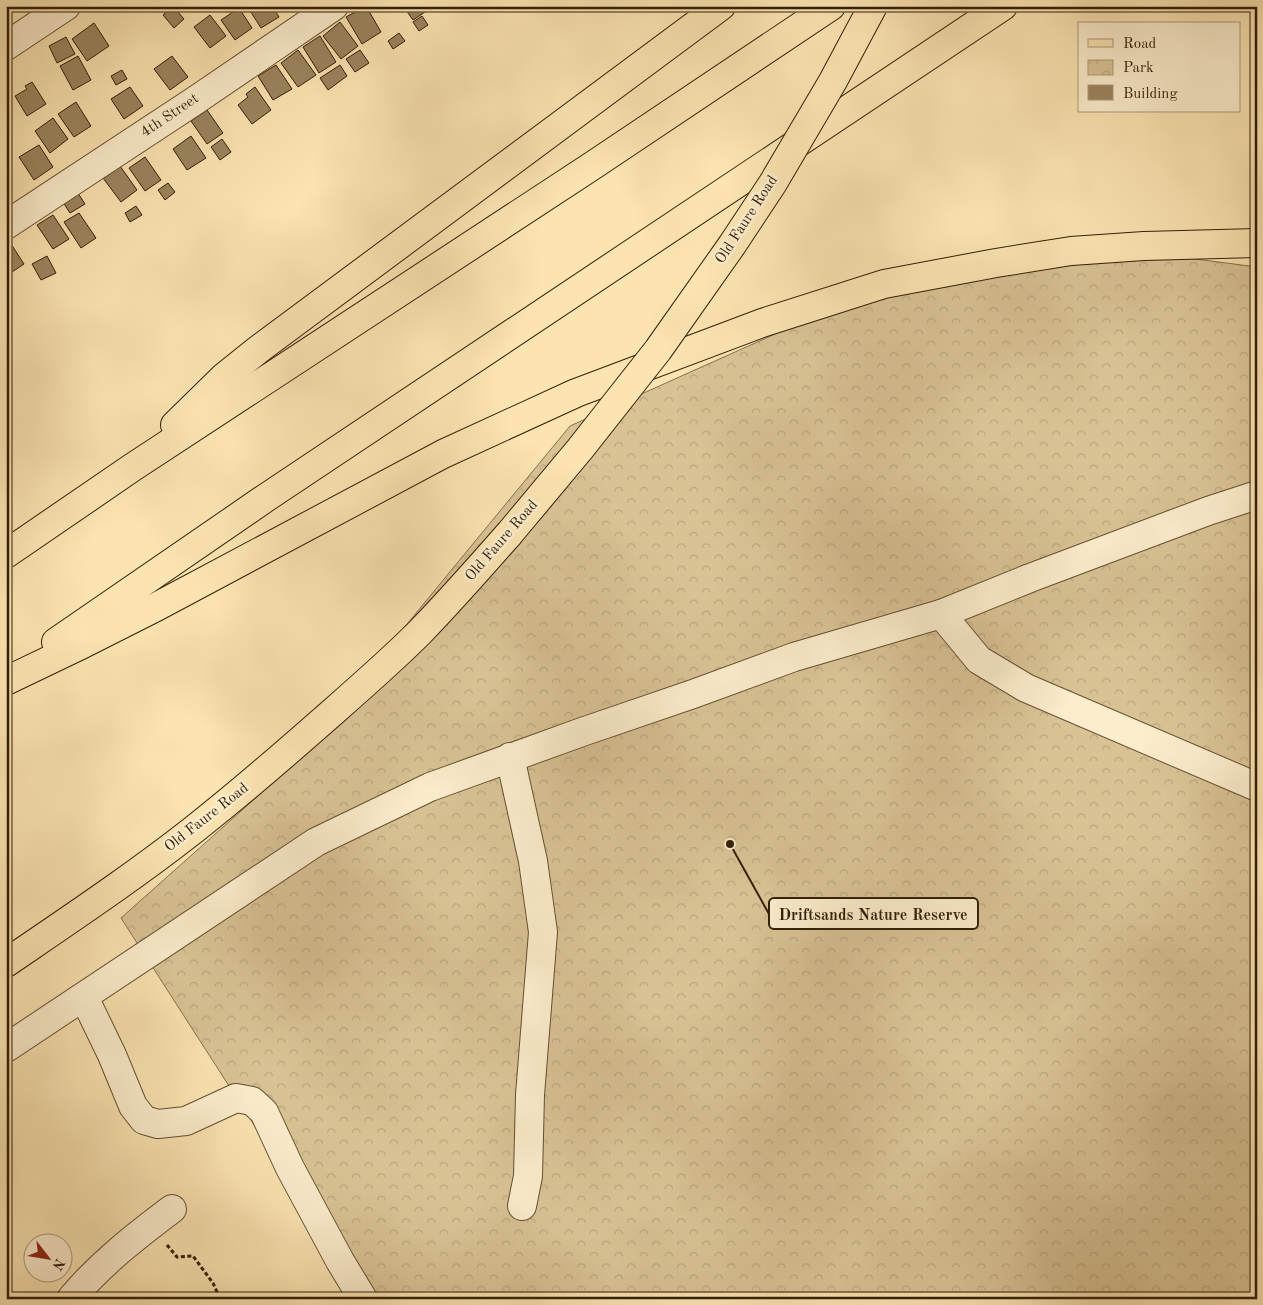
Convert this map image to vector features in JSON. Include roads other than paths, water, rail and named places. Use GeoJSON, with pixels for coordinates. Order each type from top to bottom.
{"type":"FeatureCollection","features":[{"type":"Feature","properties":{"kind":"main road"},"geometry":{"type":"LineString","coordinates":[[133,467],[224,377],[259,349],[721,6]]}},
{"type":"Feature","properties":{"kind":"main road"},"geometry":{"type":"LineString","coordinates":[[6,554],[133,467],[592,166],[831,6]]}},
{"type":"Feature","properties":{"kind":"main road","name":"Old Faure Road"},"geometry":{"type":"LineString","coordinates":[[6,963],[97,901],[198,827],[269,768],[382,668],[454,596],[509,534],[658,350],[732,245],[772,183],[833,81],[873,6]]}},
{"type":"Feature","properties":{"kind":"main road"},"geometry":{"type":"LineString","coordinates":[[6,676],[267,497],[1003,6]]}},
{"type":"Feature","properties":{"kind":"main road"},"geometry":{"type":"LineString","coordinates":[[6,681],[156,607],[443,454],[576,393],[762,324],[884,284],[996,263],[1071,252],[1135,246],[1252,244]]}},
{"type":"Feature","properties":{"kind":"street"},"geometry":{"type":"LineString","coordinates":[[6,46],[66,6]]}},
{"type":"Feature","properties":{"kind":"street","name":"4th Street"},"geometry":{"type":"LineString","coordinates":[[6,226],[334,6]]}},
{"type":"Feature","properties":{"kind":"street"},"geometry":{"type":"LineString","coordinates":[[6,1048],[316,842],[430,786],[794,657],[941,614],[1030,578],[1208,511],[1257,495]]}},
{"type":"Feature","properties":{"kind":"street"},"geometry":{"type":"LineString","coordinates":[[941,614],[979,660],[1026,688],[1257,787]]}},
{"type":"Feature","properties":{"kind":"street"},"geometry":{"type":"LineString","coordinates":[[510,757],[534,861],[543,932],[530,1095],[528,1176],[522,1206]]}},
{"type":"Feature","properties":{"kind":"street"},"geometry":{"type":"LineString","coordinates":[[84,997],[112,1055],[133,1106],[144,1120],[158,1124],[186,1121],[236,1098],[252,1101],[264,1112],[290,1168],[340,1261],[363,1299]]}},
{"type":"Feature","properties":{"kind":"street"},"geometry":{"type":"LineString","coordinates":[[71,1299],[87,1279],[122,1247],[162,1216]]}},
{"type":"Feature","properties":{"kind":"place","name":"Driftsands Nature Reserve"},"geometry":{"type":"Point","coordinates":[730,844]}}]}
